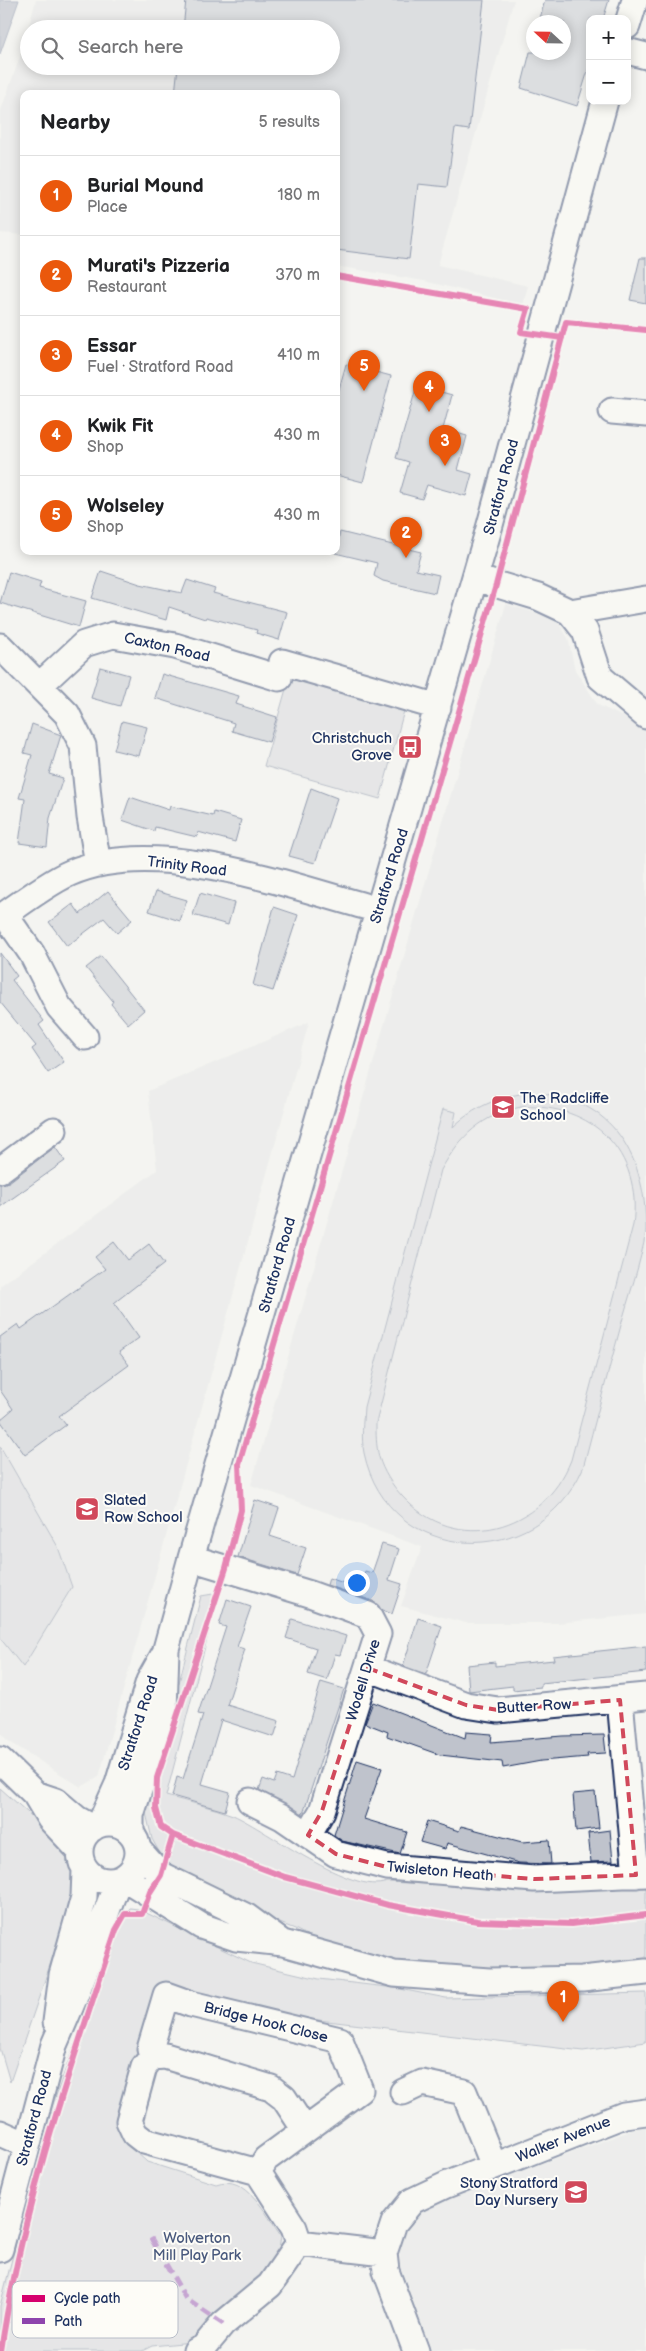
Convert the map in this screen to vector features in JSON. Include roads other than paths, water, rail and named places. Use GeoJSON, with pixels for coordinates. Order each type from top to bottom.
{"type":"FeatureCollection","features":[{"type":"Feature","properties":{"kind":"street"},"geometry":{"type":"LineString","coordinates":[[630,15],[635,0]]}},
{"type":"Feature","properties":{"kind":"street"},"geometry":{"type":"LineString","coordinates":[[631,52],[646,56]]}},
{"type":"Feature","properties":{"kind":"street","name":"Stratford Road"},"geometry":{"type":"LineString","coordinates":[[96,1826],[118,1784],[149,1681],[166,1649],[475,578],[604,105]]}},
{"type":"Feature","properties":{"kind":"street"},"geometry":{"type":"LineString","coordinates":[[612,411],[646,414]]}},
{"type":"Feature","properties":{"kind":"street"},"geometry":{"type":"LineString","coordinates":[[475,578],[538,597],[570,612],[584,631],[600,677],[646,716]]}},
{"type":"Feature","properties":{"kind":"street"},"geometry":{"type":"LineString","coordinates":[[570,612],[646,599]]}},
{"type":"Feature","properties":{"kind":"street","name":"Caxton Road"},"geometry":{"type":"LineString","coordinates":[[40,685],[84,644],[113,635],[175,646],[438,706]]}},
{"type":"Feature","properties":{"kind":"street"},"geometry":{"type":"LineString","coordinates":[[0,646],[67,714],[83,746],[90,817],[98,864]]}},
{"type":"Feature","properties":{"kind":"street","name":"Trinity Road"},"geometry":{"type":"LineString","coordinates":[[85,1037],[59,1007],[32,954],[2,916],[70,873],[98,864],[145,860],[217,866],[379,910]]}},
{"type":"Feature","properties":{"kind":"street"},"geometry":{"type":"LineString","coordinates":[[0,1170],[54,1130]]}},
{"type":"Feature","properties":{"kind":"street","name":"Wodell Drive"},"geometry":{"type":"LineString","coordinates":[[191,1558],[310,1594],[368,1615],[378,1634],[322,1811],[308,1835]]}},
{"type":"Feature","properties":{"kind":"street","name":"Stratford Road"},"geometry":{"type":"LineString","coordinates":[[135,1841],[131,1815],[164,1712],[166,1649]]}},
{"type":"Feature","properties":{"kind":"street","name":"Butter Row"},"geometry":{"type":"LineString","coordinates":[[368,1668],[466,1705],[498,1710],[620,1700],[646,1696]]}},
{"type":"Feature","properties":{"kind":"street"},"geometry":{"type":"LineString","coordinates":[[620,1700],[641,1874]]}},
{"type":"Feature","properties":{"kind":"street"},"geometry":{"type":"LineString","coordinates":[[0,1760],[45,1798],[77,1819],[96,1826],[117,1824],[135,1841],[161,1875],[247,1917],[283,1943]]}},
{"type":"Feature","properties":{"kind":"street"},"geometry":{"type":"LineString","coordinates":[[45,1798],[90,1807],[112,1798]]}},
{"type":"Feature","properties":{"kind":"street"},"geometry":{"type":"LineString","coordinates":[[45,1798],[50,1819],[100,1880],[121,1879],[150,1892],[201,1926],[236,1938],[283,1943],[394,1974],[489,1981],[582,1979],[646,1972]]}},
{"type":"Feature","properties":{"kind":"street","name":"Twisleton Heath"},"geometry":{"type":"LineString","coordinates":[[250,1801],[282,1817],[336,1854],[387,1867],[534,1879],[641,1874]]}},
{"type":"Feature","properties":{"kind":"street"},"geometry":{"type":"LineString","coordinates":[[82,1860],[86,1834],[96,1826]]}},
{"type":"Feature","properties":{"kind":"street"},"geometry":{"type":"LineString","coordinates":[[121,1879],[136,1866],[135,1841]]}},
{"type":"Feature","properties":{"kind":"street","name":"Stratford Road"},"geometry":{"type":"LineString","coordinates":[[54,2045],[58,1994],[84,1897],[82,1860]]}},
{"type":"Feature","properties":{"kind":"street","name":"Stratford Road"},"geometry":{"type":"LineString","coordinates":[[0,2249],[54,2045],[75,1996],[107,1908],[121,1879]]}},
{"type":"Feature","properties":{"kind":"street"},"geometry":{"type":"LineString","coordinates":[[107,1908],[122,1901],[132,1900],[170,1906]]}},
{"type":"Feature","properties":{"kind":"street","name":"Bridge Hook Close"},"geometry":{"type":"LineString","coordinates":[[166,1995],[191,2004],[340,2040],[360,2090],[266,2159],[258,2172],[144,2141],[135,2134],[129,2121],[144,2067],[152,2056],[150,2049],[166,1995]]}},
{"type":"Feature","properties":{"kind":"street"},"geometry":{"type":"LineString","coordinates":[[152,2056],[165,2056],[271,2088],[284,2098],[306,2130]]}},
{"type":"Feature","properties":{"kind":"street"},"geometry":{"type":"LineString","coordinates":[[403,2092],[422,2083],[464,2092],[494,2166]]}},
{"type":"Feature","properties":{"kind":"street","name":"Walker Avenue"},"geometry":{"type":"LineString","coordinates":[[416,2351],[386,2271],[384,2253],[394,2223],[412,2201],[494,2166],[624,2115],[646,2112]]}},
{"type":"Feature","properties":{"kind":"street"},"geometry":{"type":"LineString","coordinates":[[0,2134],[27,2145]]}},
{"type":"Feature","properties":{"kind":"street"},"geometry":{"type":"LineString","coordinates":[[258,2172],[294,2228],[299,2243]]}},
{"type":"Feature","properties":{"kind":"street"},"geometry":{"type":"LineString","coordinates":[[299,2243],[384,2253]]}},
{"type":"Feature","properties":{"kind":"street"},"geometry":{"type":"LineString","coordinates":[[201,2350],[223,2324],[270,2285],[299,2243]]}},
{"type":"Feature","properties":{"kind":"water"},"geometry":{"type":"Polygon","coordinates":[[[0,0],[19,0],[0,54],[0,0]]]}},
{"type":"Feature","properties":{"kind":"place","name":"Wolseley"},"geometry":{"type":"Point","coordinates":[364,391]}},
{"type":"Feature","properties":{"kind":"place","name":"Kwik Fit"},"geometry":{"type":"Point","coordinates":[429,412]}},
{"type":"Feature","properties":{"kind":"place","name":"Essar"},"geometry":{"type":"Point","coordinates":[445,466]}},
{"type":"Feature","properties":{"kind":"place","name":"Murati's Pizzeria"},"geometry":{"type":"Point","coordinates":[406,558]}},
{"type":"Feature","properties":{"kind":"place","name":"Christchuch Grove"},"geometry":{"type":"Point","coordinates":[410,747]}},
{"type":"Feature","properties":{"kind":"place","name":"The Radcliffe School"},"geometry":{"type":"Point","coordinates":[503,1107]}},
{"type":"Feature","properties":{"kind":"place","name":"Slated Row School"},"geometry":{"type":"Point","coordinates":[87,1509]}},
{"type":"Feature","properties":{"kind":"place","name":"Burial Mound"},"geometry":{"type":"Point","coordinates":[563,2022]}},
{"type":"Feature","properties":{"kind":"place","name":"Stony Stratford Day Nursery"},"geometry":{"type":"Point","coordinates":[576,2192]}},
{"type":"Feature","properties":{"kind":"park label","name":"Wolverton Mill Play Park"},"geometry":{"type":"Point","coordinates":[197,2246]}}]}
